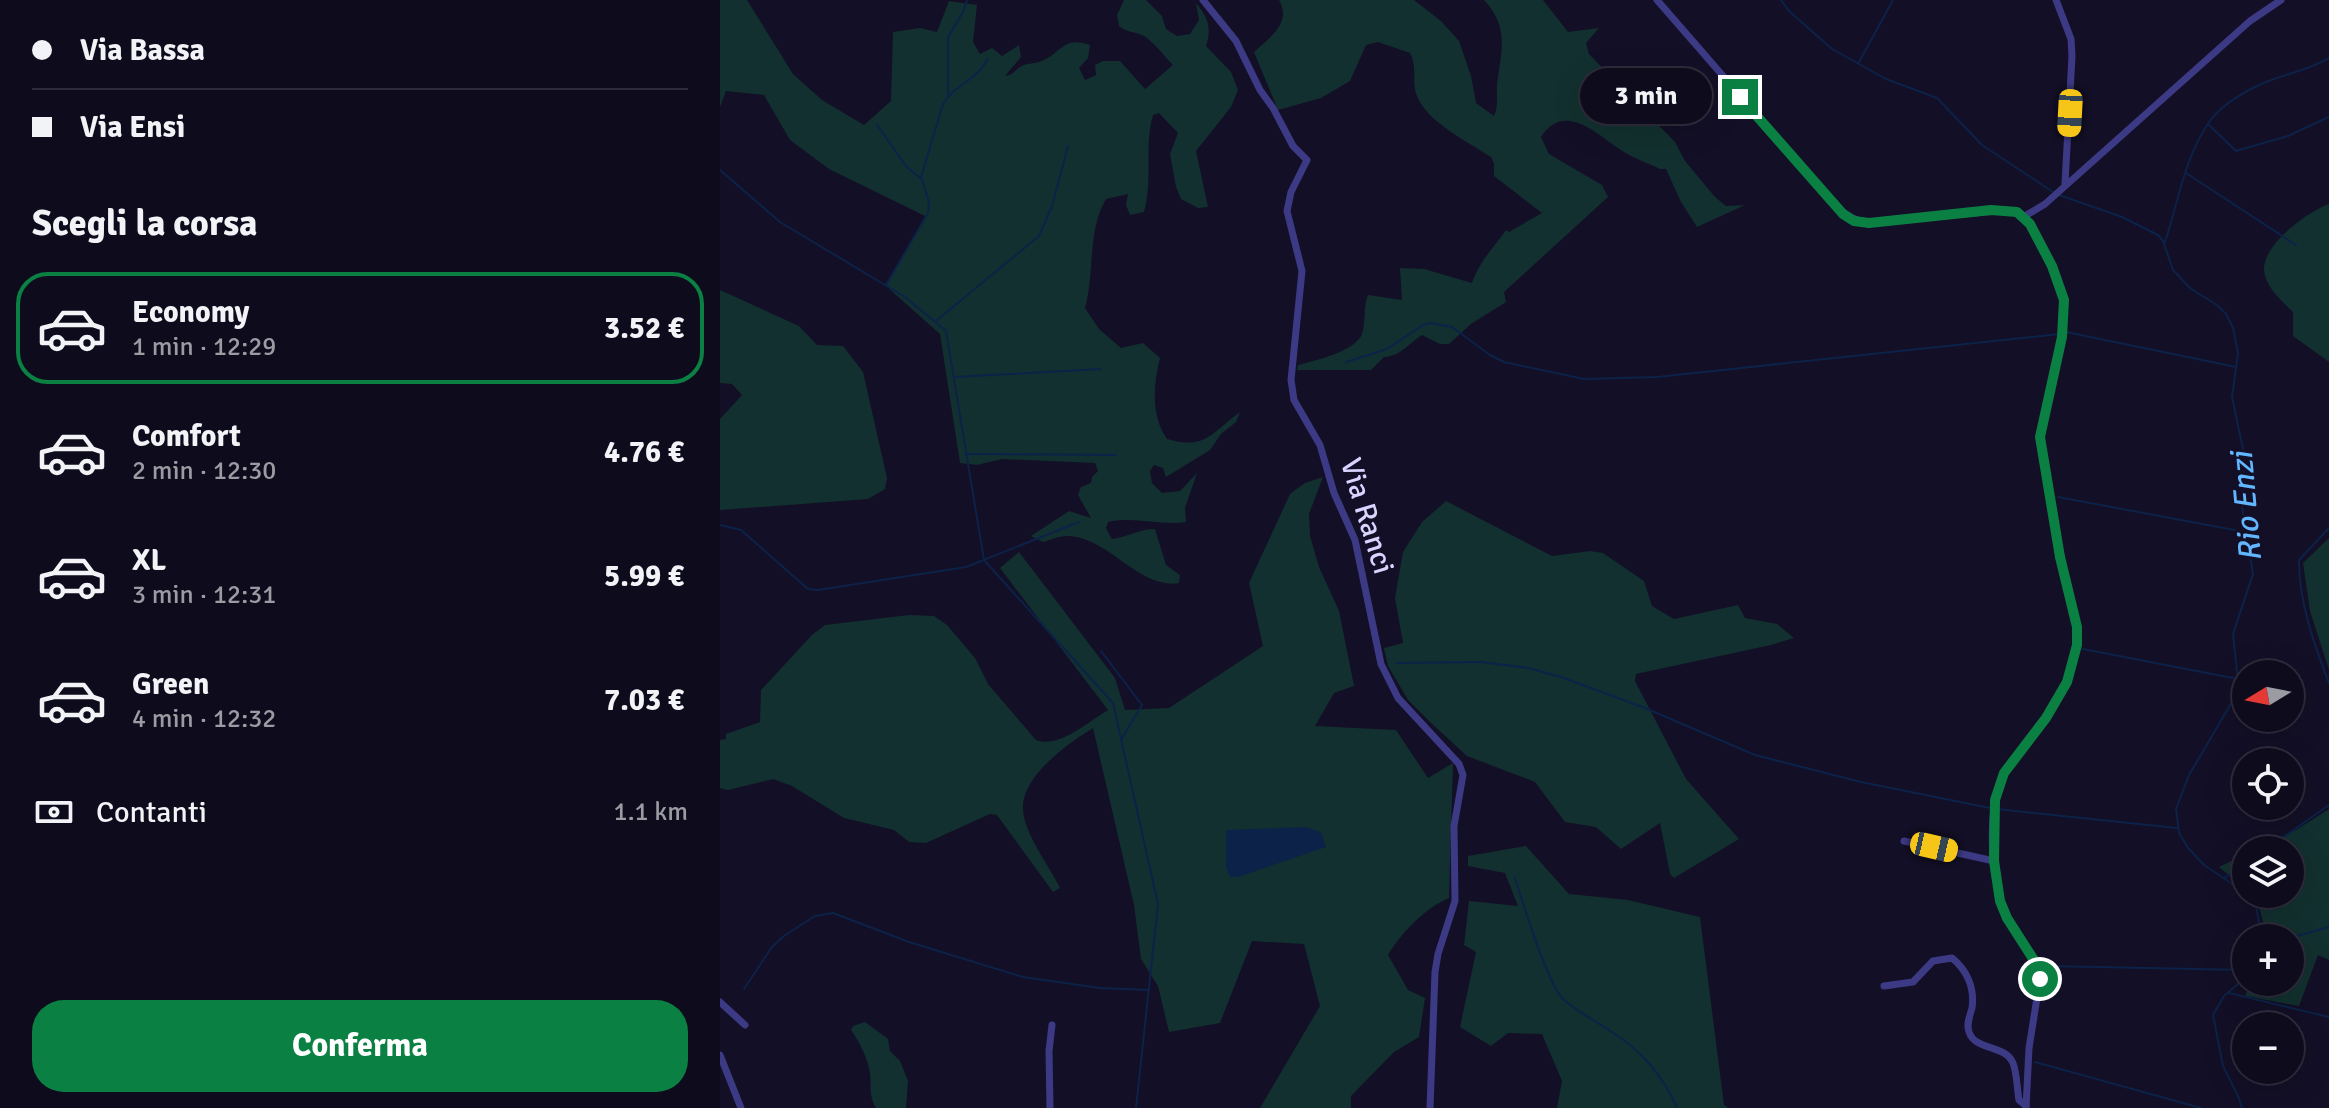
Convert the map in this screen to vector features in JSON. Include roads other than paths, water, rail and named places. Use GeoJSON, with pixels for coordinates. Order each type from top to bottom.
{"type":"FeatureCollection","features":[{"type":"Feature","properties":{"kind":"street","name":"Via Ranci"},"geometry":{"type":"LineString","coordinates":[[1203,0],[1236,41],[1293,146],[1307,160],[1291,192],[1287,211],[1302,271],[1291,380],[1294,400],[1320,445],[1334,493],[1355,540],[1381,664],[1398,698],[1459,764],[1463,775],[1454,826],[1457,855],[1455,901],[1435,972],[1430,1108]]}},
{"type":"Feature","properties":{"kind":"street"},"geometry":{"type":"LineString","coordinates":[[1657,0],[1843,214],[1854,221],[1869,223],[2006,210],[2025,216],[2060,283],[2064,300],[2062,333],[2040,437],[2060,557],[2075,612],[2077,645],[2067,682],[2046,718],[1998,784],[1995,809],[1996,883],[2007,918],[2033,957],[2040,979],[2029,1048],[2026,1107]]}},
{"type":"Feature","properties":{"kind":"street"},"geometry":{"type":"LineString","coordinates":[[2056,0],[2071,39],[2072,56],[2063,186]]}},
{"type":"Feature","properties":{"kind":"street"},"geometry":{"type":"LineString","coordinates":[[2025,216],[2051,198],[2250,21],[2281,0]]}},
{"type":"Feature","properties":{"kind":"street"},"geometry":{"type":"LineString","coordinates":[[1904,841],[1994,861]]}},
{"type":"Feature","properties":{"kind":"street"},"geometry":{"type":"LineString","coordinates":[[1884,986],[1913,982],[1933,961],[1952,958],[1960,964],[1972,990],[1968,1020],[1970,1035],[1974,1041],[2007,1055],[2013,1063],[2019,1100],[2026,1107]]}},
{"type":"Feature","properties":{"kind":"street"},"geometry":{"type":"LineString","coordinates":[[720,1002],[745,1025]]}},
{"type":"Feature","properties":{"kind":"street"},"geometry":{"type":"LineString","coordinates":[[1050,1108],[1052,1025]]}},
{"type":"Feature","properties":{"kind":"street"},"geometry":{"type":"LineString","coordinates":[[720,1055],[741,1108]]}},
{"type":"Feature","properties":{"kind":"water"},"geometry":{"type":"Polygon","coordinates":[[[1306,827],[1321,832],[1326,847],[1230,877],[1226,867],[1226,830],[1306,827]]]}},
{"type":"Feature","properties":{"kind":"waterway"},"geometry":{"type":"LineString","coordinates":[[948,95],[948,37],[967,0]]}},
{"type":"Feature","properties":{"kind":"waterway"},"geometry":{"type":"LineString","coordinates":[[1781,0],[1832,49],[1886,79],[1937,98],[1982,145],[2053,192]]}},
{"type":"Feature","properties":{"kind":"waterway"},"geometry":{"type":"LineString","coordinates":[[1859,62],[1893,0]]}},
{"type":"Feature","properties":{"kind":"waterway"},"geometry":{"type":"LineString","coordinates":[[2165,242],[2188,164],[2201,134],[2215,115],[2251,89],[2329,58]]}},
{"type":"Feature","properties":{"kind":"waterway"},"geometry":{"type":"LineString","coordinates":[[886,285],[928,213],[929,202],[921,177],[943,104],[988,59]]}},
{"type":"Feature","properties":{"kind":"waterway"},"geometry":{"type":"LineString","coordinates":[[2208,124],[2236,151],[2288,136],[2329,117]]}},
{"type":"Feature","properties":{"kind":"waterway"},"geometry":{"type":"LineString","coordinates":[[877,125],[906,166],[921,179]]}},
{"type":"Feature","properties":{"kind":"waterway"},"geometry":{"type":"LineString","coordinates":[[937,320],[1039,236],[1052,206],[1068,146]]}},
{"type":"Feature","properties":{"kind":"waterway"},"geometry":{"type":"LineString","coordinates":[[720,170],[780,222],[905,297],[946,331],[984,560],[1113,703],[1158,904],[1136,1108]]}},
{"type":"Feature","properties":{"kind":"waterway"},"geometry":{"type":"LineString","coordinates":[[2186,173],[2296,245]]}},
{"type":"Feature","properties":{"kind":"waterway","name":"Rio Enzi"},"geometry":{"type":"LineString","coordinates":[[2059,195],[2122,217],[2158,235],[2173,270],[2191,289],[2217,305],[2233,328],[2238,353],[2232,397],[2245,465],[2242,507],[2253,574],[2233,634],[2239,690],[2189,775],[2176,809],[2179,833],[2188,848],[2204,865],[2232,884]]}},
{"type":"Feature","properties":{"kind":"waterway"},"geometry":{"type":"LineString","coordinates":[[1346,362],[1387,349],[1430,323],[1452,327],[1504,362],[1584,379],[1657,377],[2060,334]]}},
{"type":"Feature","properties":{"kind":"waterway"},"geometry":{"type":"LineString","coordinates":[[2066,332],[2236,367]]}},
{"type":"Feature","properties":{"kind":"waterway"},"geometry":{"type":"LineString","coordinates":[[955,377],[1101,369]]}},
{"type":"Feature","properties":{"kind":"waterway"},"geometry":{"type":"LineString","coordinates":[[965,454],[1116,455]]}},
{"type":"Feature","properties":{"kind":"waterway"},"geometry":{"type":"LineString","coordinates":[[2058,497],[2245,532]]}},
{"type":"Feature","properties":{"kind":"waterway"},"geometry":{"type":"LineString","coordinates":[[720,525],[741,530],[808,589],[818,590],[966,567],[1079,522]]}},
{"type":"Feature","properties":{"kind":"waterway"},"geometry":{"type":"LineString","coordinates":[[2329,528],[2299,560],[2305,608],[2329,683]]}},
{"type":"Feature","properties":{"kind":"waterway"},"geometry":{"type":"LineString","coordinates":[[2083,649],[2232,678]]}},
{"type":"Feature","properties":{"kind":"waterway"},"geometry":{"type":"LineString","coordinates":[[1101,651],[1142,705],[1122,738]]}},
{"type":"Feature","properties":{"kind":"waterway"},"geometry":{"type":"LineString","coordinates":[[1396,663],[1481,662],[1529,668],[1645,708],[1755,755],[1861,782],[1990,808]]}},
{"type":"Feature","properties":{"kind":"waterway"},"geometry":{"type":"LineString","coordinates":[[2285,836],[2329,805]]}},
{"type":"Feature","properties":{"kind":"waterway"},"geometry":{"type":"LineString","coordinates":[[1997,809],[2177,828]]}},
{"type":"Feature","properties":{"kind":"waterway"},"geometry":{"type":"LineString","coordinates":[[2224,878],[2232,873]]}},
{"type":"Feature","properties":{"kind":"waterway"},"geometry":{"type":"LineString","coordinates":[[1515,878],[1536,942],[1563,999],[1641,1055],[1665,1084],[1677,1108]]}},
{"type":"Feature","properties":{"kind":"waterway","name":"Rio Enzi"},"geometry":{"type":"LineString","coordinates":[[2256,908],[2259,924]]}},
{"type":"Feature","properties":{"kind":"waterway"},"geometry":{"type":"LineString","coordinates":[[744,989],[772,947],[784,936],[815,916],[833,913],[909,942],[1023,977],[1100,988],[1149,990]]}},
{"type":"Feature","properties":{"kind":"waterway"},"geometry":{"type":"LineString","coordinates":[[2304,934],[2329,927]]}},
{"type":"Feature","properties":{"kind":"waterway"},"geometry":{"type":"LineString","coordinates":[[2048,966],[2232,970]]}},
{"type":"Feature","properties":{"kind":"waterway","name":"Rio Enzi"},"geometry":{"type":"LineString","coordinates":[[2232,989],[2213,1015],[2223,1066],[2242,1108]]}},
{"type":"Feature","properties":{"kind":"waterway"},"geometry":{"type":"LineString","coordinates":[[2229,993],[2329,1017]]}},
{"type":"Feature","properties":{"kind":"waterway"},"geometry":{"type":"LineString","coordinates":[[2035,1062],[2201,1108]]}}]}
